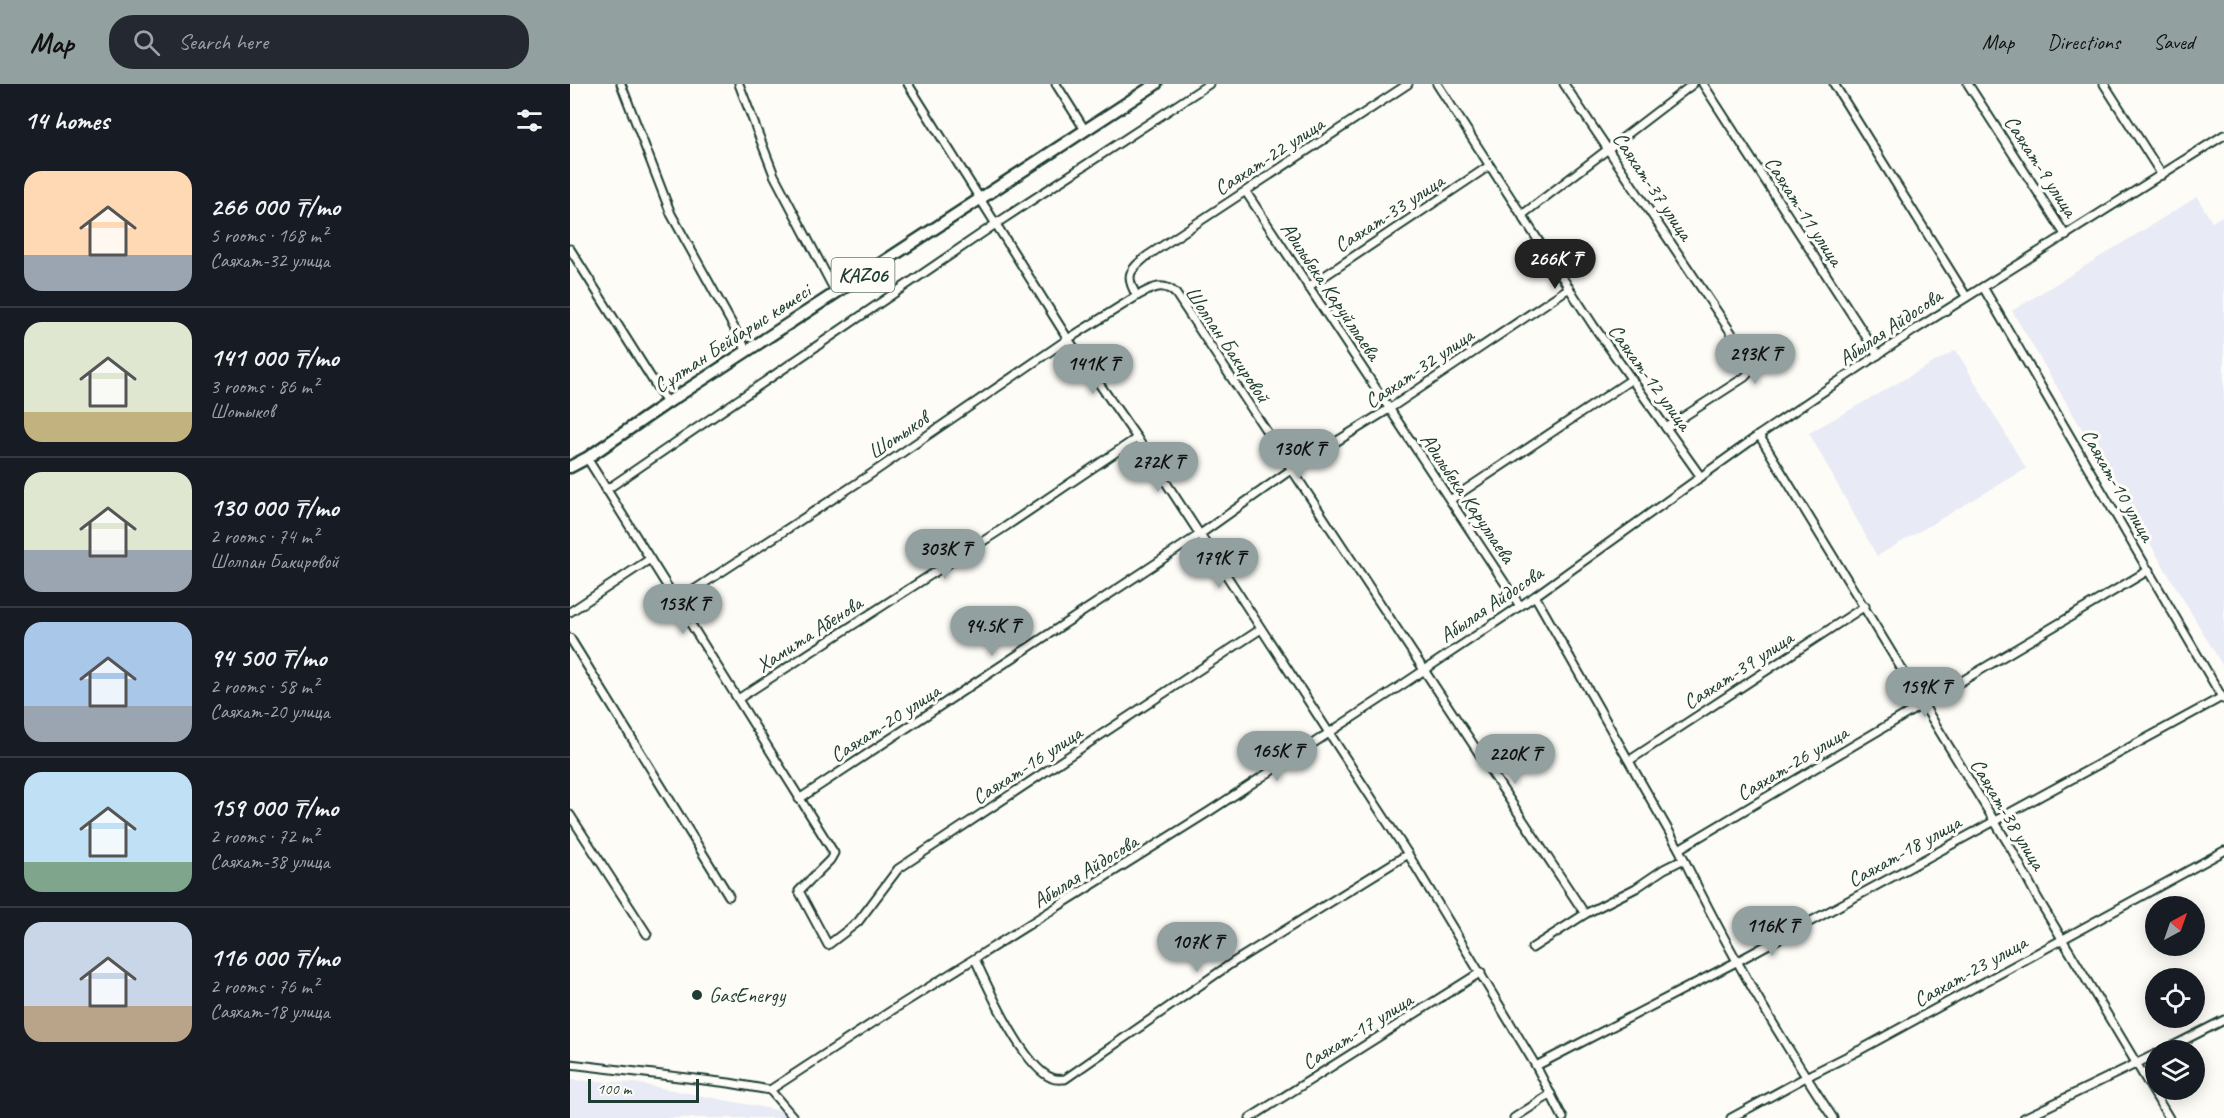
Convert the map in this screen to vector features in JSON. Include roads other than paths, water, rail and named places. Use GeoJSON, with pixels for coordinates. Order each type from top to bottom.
{"type":"FeatureCollection","features":[{"type":"Feature","properties":{"kind":"main road","name":"Сұлтан Бейбарыс көшесі"},"geometry":{"type":"LineString","coordinates":[[570,466],[587,458],[667,403],[1156,84]]}},
{"type":"Feature","properties":{"kind":"street"},"geometry":{"type":"LineString","coordinates":[[621,84],[671,214],[747,351]]}},
{"type":"Feature","properties":{"kind":"street"},"geometry":{"type":"LineString","coordinates":[[739,84],[774,175],[836,293]]}},
{"type":"Feature","properties":{"kind":"street"},"geometry":{"type":"LineString","coordinates":[[908,84],[982,198],[1068,339],[1137,438],[1408,854],[1481,972],[1536,1066],[1563,1118]]}},
{"type":"Feature","properties":{"kind":"street"},"geometry":{"type":"LineString","coordinates":[[1056,84],[1085,130]]}},
{"type":"Feature","properties":{"kind":"street"},"geometry":{"type":"LineString","coordinates":[[606,490],[997,223],[1209,84]]}},
{"type":"Feature","properties":{"kind":"street","name":"Саяхат-22 улица"},"geometry":{"type":"LineString","coordinates":[[1137,296],[1129,275],[1133,267],[1147,256],[1408,84]]}},
{"type":"Feature","properties":{"kind":"street","name":"Саяхат-12 улица"},"geometry":{"type":"LineString","coordinates":[[1437,84],[1569,288],[1701,477]]}},
{"type":"Feature","properties":{"kind":"street","name":"Саяхат-37 улица"},"geometry":{"type":"LineString","coordinates":[[1564,84],[1749,359],[1751,370],[1745,378],[1666,428]]}},
{"type":"Feature","properties":{"kind":"street"},"geometry":{"type":"LineString","coordinates":[[1521,215],[1693,84]]}},
{"type":"Feature","properties":{"kind":"street","name":"Саяхат-11 улица"},"geometry":{"type":"LineString","coordinates":[[1703,84],[1878,355]]}},
{"type":"Feature","properties":{"kind":"street"},"geometry":{"type":"LineString","coordinates":[[1834,84],[1966,296]]}},
{"type":"Feature","properties":{"kind":"street","name":"Саяхат-9 улица"},"geometry":{"type":"LineString","coordinates":[[1968,84],[2066,236]]}},
{"type":"Feature","properties":{"kind":"street"},"geometry":{"type":"LineString","coordinates":[[2104,84],[2162,175]]}},
{"type":"Feature","properties":{"kind":"street","name":"Абылая Айдосова"},"geometry":{"type":"LineString","coordinates":[[770,1090],[1153,848],[1328,734],[1535,596],[1759,435],[1966,296],[2066,236],[2224,135]]}},
{"type":"Feature","properties":{"kind":"street","name":"Саяхат-33 улица"},"geometry":{"type":"LineString","coordinates":[[1308,287],[1490,166]]}},
{"type":"Feature","properties":{"kind":"street","name":"Адильбека Каруйллаева"},"geometry":{"type":"LineString","coordinates":[[1246,192],[1389,409]]}},
{"type":"Feature","properties":{"kind":"street"},"geometry":{"type":"LineString","coordinates":[[570,249],[573,262],[667,403]]}},
{"type":"Feature","properties":{"kind":"street","name":"Шолпан Бакировой"},"geometry":{"type":"LineString","coordinates":[[1137,296],[1155,287],[1163,286],[1170,288],[1176,294],[1585,914]]}},
{"type":"Feature","properties":{"kind":"street","name":"Саяхат-10 улица"},"geometry":{"type":"LineString","coordinates":[[1983,287],[2223,699]]}},
{"type":"Feature","properties":{"kind":"street","name":"Саяхат-32 улица"},"geometry":{"type":"LineString","coordinates":[[1199,535],[1292,470],[1389,409],[1569,288]]}},
{"type":"Feature","properties":{"kind":"street","name":"Шотыков"},"geometry":{"type":"LineString","coordinates":[[677,601],[868,476],[1068,339],[1137,296]]}},
{"type":"Feature","properties":{"kind":"street"},"geometry":{"type":"LineString","coordinates":[[1450,500],[1632,379]]}},
{"type":"Feature","properties":{"kind":"street","name":"Адильбека Каруллаева"},"geometry":{"type":"LineString","coordinates":[[1389,409],[1520,606]]}},
{"type":"Feature","properties":{"kind":"street","name":"Саяхат-38 улица"},"geometry":{"type":"LineString","coordinates":[[1759,435],[1924,704],[2169,1118]]}},
{"type":"Feature","properties":{"kind":"street","name":"Хамита Абенова"},"geometry":{"type":"LineString","coordinates":[[738,699],[1002,529],[1137,438]]}},
{"type":"Feature","properties":{"kind":"street"},"geometry":{"type":"LineString","coordinates":[[587,458],[799,799]]}},
{"type":"Feature","properties":{"kind":"street","name":"Саяхат-20 улица"},"geometry":{"type":"LineString","coordinates":[[799,799],[1199,535]]}},
{"type":"Feature","properties":{"kind":"street"},"geometry":{"type":"LineString","coordinates":[[570,612],[650,559]]}},
{"type":"Feature","properties":{"kind":"street","name":"Саяхат-26 улица"},"geometry":{"type":"LineString","coordinates":[[1679,849],[2149,570]]}},
{"type":"Feature","properties":{"kind":"street"},"geometry":{"type":"LineString","coordinates":[[1535,596],[1630,760],[1738,961],[1806,1077],[1833,1118]]}},
{"type":"Feature","properties":{"kind":"street","name":"Саяхат-39 улица"},"geometry":{"type":"LineString","coordinates":[[1630,760],[1865,606]]}},
{"type":"Feature","properties":{"kind":"street","name":"Саяхат-16 улица"},"geometry":{"type":"LineString","coordinates":[[799,799],[834,853],[830,860],[799,891],[828,945],[858,922],[898,868],[1261,629]]}},
{"type":"Feature","properties":{"kind":"street"},"geometry":{"type":"LineString","coordinates":[[570,638],[729,896]]}},
{"type":"Feature","properties":{"kind":"street","name":"Саяхат-18 улица"},"geometry":{"type":"LineString","coordinates":[[1536,1066],[1738,961],[2223,699]]}},
{"type":"Feature","properties":{"kind":"street"},"geometry":{"type":"LineString","coordinates":[[570,815],[647,934]]}},
{"type":"Feature","properties":{"kind":"street","name":"Саяхат-23 улица"},"geometry":{"type":"LineString","coordinates":[[1731,1118],[2224,851]]}},
{"type":"Feature","properties":{"kind":"street"},"geometry":{"type":"LineString","coordinates":[[975,959],[1002,1018],[1039,1070],[1053,1079],[1065,1079],[1232,963],[1408,854]]}},
{"type":"Feature","properties":{"kind":"street"},"geometry":{"type":"LineString","coordinates":[[1532,948],[1585,914],[1684,860]]}},
{"type":"Feature","properties":{"kind":"street","name":"Саяхат-17 улица"},"geometry":{"type":"LineString","coordinates":[[1250,1118],[1481,972]]}},
{"type":"Feature","properties":{"kind":"street"},"geometry":{"type":"LineString","coordinates":[[2185,1040],[2224,1020]]}},
{"type":"Feature","properties":{"kind":"street"},"geometry":{"type":"LineString","coordinates":[[2024,1118],[2145,1058]]}},
{"type":"Feature","properties":{"kind":"street"},"geometry":{"type":"LineString","coordinates":[[570,1064],[770,1090],[794,1118]]}},
{"type":"Feature","properties":{"kind":"street"},"geometry":{"type":"LineString","coordinates":[[1514,1118],[1551,1094]]}},
{"type":"Feature","properties":{"kind":"place","name":"GasEnergy"},"geometry":{"type":"Point","coordinates":[697,995]}}]}
